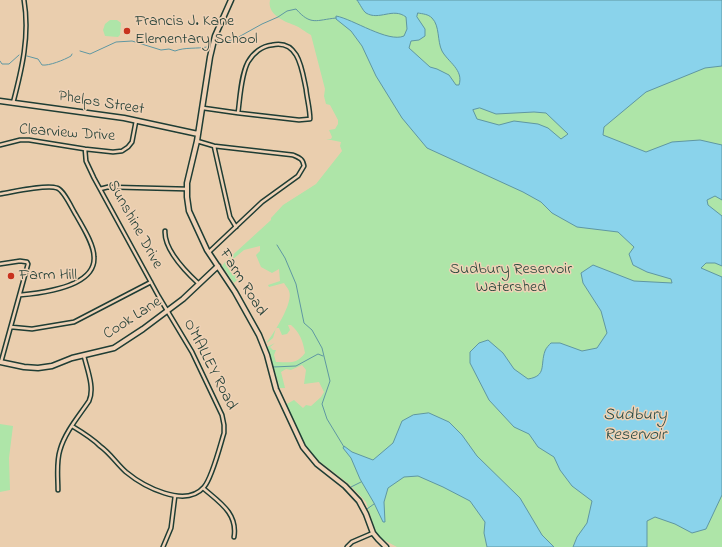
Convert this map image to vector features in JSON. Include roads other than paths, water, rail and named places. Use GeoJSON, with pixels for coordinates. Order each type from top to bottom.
{"type":"FeatureCollection","features":[{"type":"Feature","properties":{"kind":"street"},"geometry":{"type":"LineString","coordinates":[[13,103],[26,46],[24,0]]}},
{"type":"Feature","properties":{"kind":"street","name":"Farm Road"},"geometry":{"type":"LineString","coordinates":[[231,0],[213,43],[197,141],[186,189],[189,211],[208,252],[246,310],[259,335],[267,355],[276,389],[303,447],[317,464],[346,487],[359,501],[366,514],[373,533],[386,547]]}},
{"type":"Feature","properties":{"kind":"street"},"geometry":{"type":"LineString","coordinates":[[202,108],[299,120],[310,119],[303,73],[296,53],[284,45],[276,44],[268,45],[258,50],[252,56],[245,71],[238,112]]}},
{"type":"Feature","properties":{"kind":"street","name":"Phelps Street"},"geometry":{"type":"LineString","coordinates":[[0,101],[136,121],[198,134]]}},
{"type":"Feature","properties":{"kind":"street","name":"Clearview Drive"},"geometry":{"type":"LineString","coordinates":[[0,145],[20,140],[29,140],[85,149],[113,152],[122,151],[132,142],[136,121]]}},
{"type":"Feature","properties":{"kind":"street"},"geometry":{"type":"LineString","coordinates":[[197,141],[214,146],[293,156],[300,158],[303,161],[304,166],[298,176],[272,194],[208,252]]}},
{"type":"Feature","properties":{"kind":"street"},"geometry":{"type":"LineString","coordinates":[[214,146],[230,217],[236,227]]}},
{"type":"Feature","properties":{"kind":"street","name":"Sunshine Drive"},"geometry":{"type":"LineString","coordinates":[[85,149],[86,160],[100,189],[167,311]]}},
{"type":"Feature","properties":{"kind":"street"},"geometry":{"type":"LineString","coordinates":[[0,194],[50,187],[58,188],[62,191],[93,249],[93,264],[87,275],[80,280],[54,290],[37,294],[20,295]]}},
{"type":"Feature","properties":{"kind":"street"},"geometry":{"type":"LineString","coordinates":[[100,189],[108,187],[186,189]]}},
{"type":"Feature","properties":{"kind":"street"},"geometry":{"type":"LineString","coordinates":[[165,231],[166,241],[179,264],[200,284]]}},
{"type":"Feature","properties":{"kind":"street"},"geometry":{"type":"LineString","coordinates":[[0,264],[20,261],[27,262],[28,264],[12,327],[1,362]]}},
{"type":"Feature","properties":{"kind":"street","name":"Cook Lane"},"geometry":{"type":"LineString","coordinates":[[1,362],[24,367],[38,368],[52,366],[114,348],[144,329],[183,299],[218,266]]}},
{"type":"Feature","properties":{"kind":"street"},"geometry":{"type":"LineString","coordinates":[[12,327],[32,329],[74,322],[151,282]]}},
{"type":"Feature","properties":{"kind":"street","name":"O'MALLEY Road"},"geometry":{"type":"LineString","coordinates":[[167,311],[192,352],[224,422],[224,433],[210,475],[203,488]]}},
{"type":"Feature","properties":{"kind":"street"},"geometry":{"type":"LineString","coordinates":[[58,490],[58,465],[60,450],[72,426],[89,401],[91,394],[84,356]]}},
{"type":"Feature","properties":{"kind":"street"},"geometry":{"type":"LineString","coordinates":[[72,426],[99,445],[129,474],[160,491],[175,496],[192,494],[203,488],[232,515],[236,525],[234,537]]}},
{"type":"Feature","properties":{"kind":"street"},"geometry":{"type":"LineString","coordinates":[[163,547],[171,528],[175,496]]}},
{"type":"Feature","properties":{"kind":"street"},"geometry":{"type":"LineString","coordinates":[[347,547],[352,542],[373,533]]}},
{"type":"Feature","properties":{"kind":"water","name":"Sudbury Reservoir"},"geometry":{"type":"Polygon","coordinates":[[[357,0],[722,0],[722,66],[705,68],[646,92],[604,127],[603,135],[646,152],[672,142],[700,140],[722,145],[722,200],[715,196],[707,200],[708,205],[722,216],[722,266],[715,263],[706,263],[701,268],[722,277],[722,495],[706,529],[692,533],[675,524],[655,517],[647,521],[647,547],[573,547],[577,537],[587,523],[592,501],[572,486],[560,470],[554,457],[538,447],[529,434],[514,427],[489,400],[470,363],[470,352],[479,343],[488,340],[503,353],[514,369],[528,379],[534,378],[542,369],[545,351],[551,343],[560,343],[582,351],[597,348],[607,333],[601,311],[583,283],[581,273],[593,265],[634,281],[672,283],[671,279],[647,272],[633,265],[629,254],[634,247],[618,232],[577,227],[552,213],[541,202],[523,192],[427,148],[402,118],[376,76],[362,46],[351,31],[336,19],[336,16],[380,34],[397,37],[404,36],[407,29],[406,17],[396,13],[376,16],[371,15],[365,12],[357,0]],[[418,13],[417,17],[425,29],[425,36],[419,40],[411,41],[409,48],[430,67],[449,75],[456,85],[459,85],[459,75],[455,66],[440,47],[435,21],[425,14],[418,13]],[[480,108],[473,110],[477,119],[499,125],[514,121],[538,124],[548,128],[561,139],[568,134],[546,113],[534,112],[496,114],[480,108]]]}},
{"type":"Feature","properties":{"kind":"water"},"geometry":{"type":"Polygon","coordinates":[[[429,413],[449,422],[462,435],[477,456],[520,498],[542,535],[554,547],[487,547],[484,533],[485,522],[470,501],[418,476],[404,477],[388,488],[384,502],[385,522],[383,522],[360,479],[351,458],[343,448],[344,446],[352,452],[373,460],[393,443],[402,421],[413,415],[429,413]]]}},
{"type":"Feature","properties":{"kind":"waterway"},"geometry":{"type":"LineString","coordinates":[[218,44],[235,39],[287,11],[296,9],[306,18],[314,21],[336,18]]}},
{"type":"Feature","properties":{"kind":"waterway"},"geometry":{"type":"LineString","coordinates":[[80,51],[90,54],[116,42],[132,41],[161,50],[169,49],[175,51],[207,47]]}},
{"type":"Feature","properties":{"kind":"waterway"},"geometry":{"type":"LineString","coordinates":[[27,56],[38,59],[42,65],[45,65],[61,61],[72,54]]}},
{"type":"Feature","properties":{"kind":"waterway"},"geometry":{"type":"LineString","coordinates":[[0,61],[2,64],[9,64],[19,55]]}},
{"type":"Feature","properties":{"kind":"waterway"},"geometry":{"type":"LineString","coordinates":[[277,245],[285,258],[296,284],[304,323],[312,330],[322,348],[330,381],[322,404],[327,419],[344,447]]}},
{"type":"Feature","properties":{"kind":"waterway"},"geometry":{"type":"LineString","coordinates":[[273,367],[296,366],[318,354],[323,356]]}},
{"type":"Feature","properties":{"kind":"waterway"},"geometry":{"type":"LineString","coordinates":[[351,487],[361,482]]}},
{"type":"Feature","properties":{"kind":"waterway"},"geometry":{"type":"LineString","coordinates":[[367,509],[374,504]]}},
{"type":"Feature","properties":{"kind":"place","name":"Francis J. Kane Elementary School"},"geometry":{"type":"Point","coordinates":[127,31]}},
{"type":"Feature","properties":{"kind":"place","name":"Farm Hill"},"geometry":{"type":"Point","coordinates":[11,276]}},
{"type":"Feature","properties":{"kind":"park label","name":"Sudbury Reservoir Watershed"},"geometry":{"type":"Point","coordinates":[511,279]}}]}
